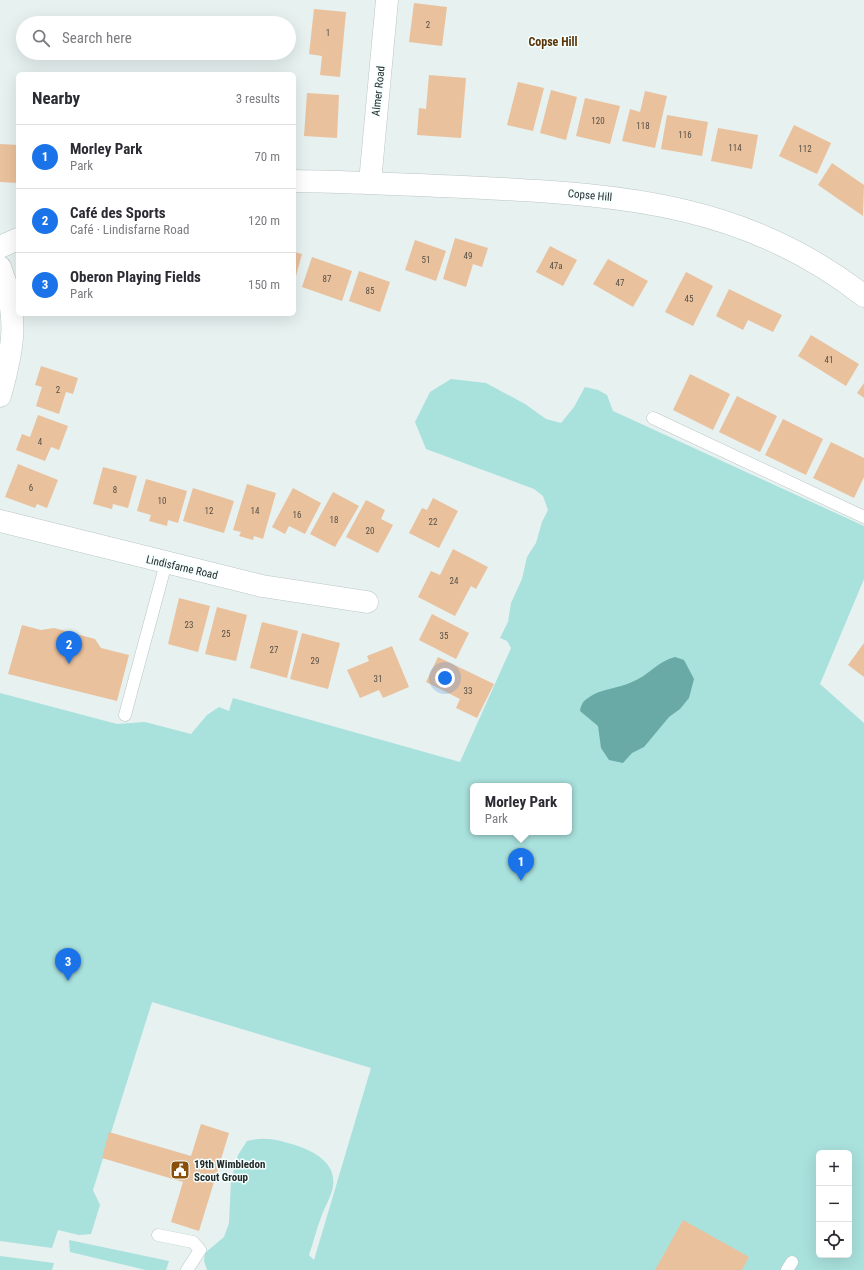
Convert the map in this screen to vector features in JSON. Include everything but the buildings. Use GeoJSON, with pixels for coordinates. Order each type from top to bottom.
{"type":"FeatureCollection","features":[{"type":"Feature","properties":{"kind":"street","name":"Almer Road"},"geometry":{"type":"LineString","coordinates":[[370,182],[387,0]]}},
{"type":"Feature","properties":{"kind":"street","name":"Copse Hill"},"geometry":{"type":"LineString","coordinates":[[296,181],[370,182],[529,190],[609,196],[674,208],[728,222],[766,237],[832,272],[864,296]]}},
{"type":"Feature","properties":{"kind":"street"},"geometry":{"type":"LineString","coordinates":[[0,247],[16,240]]}},
{"type":"Feature","properties":{"kind":"street"},"geometry":{"type":"LineString","coordinates":[[0,267],[8,287],[13,315],[12,342],[0,396]]}},
{"type":"Feature","properties":{"kind":"street","name":"Lindisfarne Road"},"geometry":{"type":"LineString","coordinates":[[0,521],[262,586],[367,602]]}},
{"type":"Feature","properties":{"kind":"lane"},"geometry":{"type":"LineString","coordinates":[[653,418],[864,517]]}},
{"type":"Feature","properties":{"kind":"lane"},"geometry":{"type":"LineString","coordinates":[[125,715],[166,563]]}},
{"type":"Feature","properties":{"kind":"lane"},"geometry":{"type":"LineString","coordinates":[[158,1235],[193,1242],[200,1250],[188,1270]]}},
{"type":"Feature","properties":{"kind":"shaded area"},"geometry":{"type":"Polygon","coordinates":[[[451,379],[486,383],[525,404],[546,419],[561,423],[574,407],[585,387],[598,390],[607,395],[613,411],[864,526],[864,579],[820,684],[864,723],[864,1270],[207,1270],[204,1261],[205,1253],[224,1237],[229,1223],[231,1180],[238,1155],[247,1141],[260,1139],[279,1140],[313,1152],[330,1168],[333,1182],[332,1191],[321,1216],[309,1255],[314,1260],[371,1068],[152,1002],[93,1190],[100,1205],[91,1234],[79,1235],[58,1230],[52,1248],[0,1241],[0,693],[117,724],[145,722],[191,734],[207,715],[219,707],[229,711],[233,698],[460,762],[511,648],[507,641],[500,638],[508,622],[511,603],[522,579],[527,557],[536,543],[542,522],[548,510],[543,496],[534,489],[426,449],[415,422],[430,392],[451,379]]]}},
{"type":"Feature","properties":{"kind":"shaded area"},"geometry":{"type":"Polygon","coordinates":[[[675,657],[684,660],[694,679],[689,698],[680,709],[669,717],[644,747],[632,753],[623,763],[609,760],[601,748],[598,726],[580,711],[582,703],[598,692],[627,684],[638,679],[663,662],[675,657]]]}},
{"type":"Feature","properties":{"kind":"shaded area"},"geometry":{"type":"Polygon","coordinates":[[[69,1240],[169,1261],[166,1270],[146,1270],[70,1252],[69,1240]]]}},
{"type":"Feature","properties":{"kind":"shaded area"},"geometry":{"type":"Polygon","coordinates":[[[0,1256],[54,1263],[52,1270],[0,1270],[0,1256]]]}},
{"type":"Feature","properties":{"kind":"place","name":"Café des Sports"},"geometry":{"type":"Point","coordinates":[69,664]}},
{"type":"Feature","properties":{"kind":"place","name":"Morley Park"},"geometry":{"type":"Point","coordinates":[521,881]}},
{"type":"Feature","properties":{"kind":"place","name":"Oberon Playing Fields"},"geometry":{"type":"Point","coordinates":[68,981]}},
{"type":"Feature","properties":{"kind":"place","name":"19th Wimbledon Scout Group"},"geometry":{"type":"Point","coordinates":[180,1170]}},
{"type":"Feature","properties":{"kind":"district","name":"Copse Hill"},"geometry":{"type":"Point","coordinates":[553,42]}}]}
